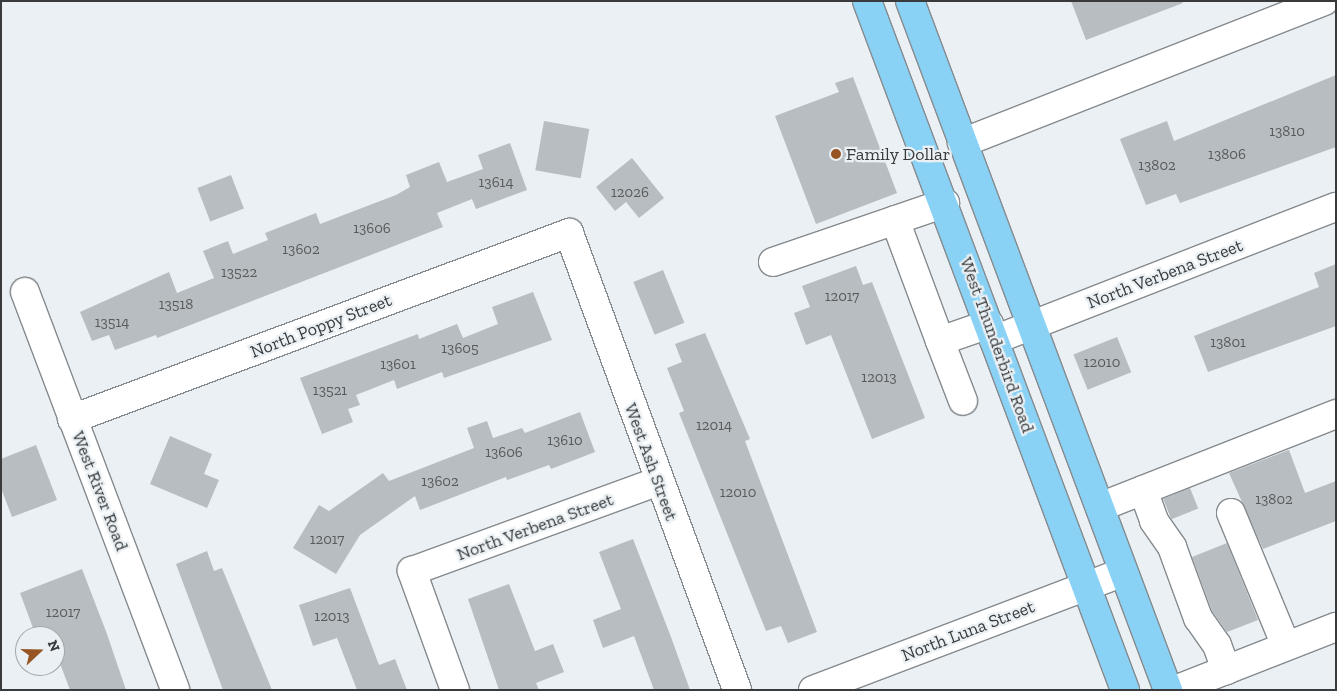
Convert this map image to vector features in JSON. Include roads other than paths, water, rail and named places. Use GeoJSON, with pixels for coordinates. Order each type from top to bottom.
{"type":"FeatureCollection","features":[{"type":"Feature","properties":{"kind":"main road","name":"West Thunderbird Road"},"geometry":{"type":"LineString","coordinates":[[868,1],[945,202],[1126,690]]}},
{"type":"Feature","properties":{"kind":"main road"},"geometry":{"type":"LineString","coordinates":[[910,1],[1030,326],[1168,690]]}},
{"type":"Feature","properties":{"kind":"street"},"geometry":{"type":"LineString","coordinates":[[962,143],[1324,1]]}},
{"type":"Feature","properties":{"kind":"street"},"geometry":{"type":"LineString","coordinates":[[773,262],[945,202]]}},
{"type":"Feature","properties":{"kind":"street","name":"North Verbena Street"},"geometry":{"type":"LineString","coordinates":[[940,342],[1030,326],[1336,207]]}},
{"type":"Feature","properties":{"kind":"street"},"geometry":{"type":"LineString","coordinates":[[896,220],[963,401]]}},
{"type":"Feature","properties":{"kind":"street","name":"North Poppy Street"},"geometry":{"type":"LineString","coordinates":[[72,419],[569,233]]}},
{"type":"Feature","properties":{"kind":"street","name":"West Ash Street"},"geometry":{"type":"LineString","coordinates":[[569,233],[657,482],[736,690]]}},
{"type":"Feature","properties":{"kind":"street","name":"West River Road"},"geometry":{"type":"LineString","coordinates":[[25,292],[175,690]]}},
{"type":"Feature","properties":{"kind":"street"},"geometry":{"type":"LineString","coordinates":[[1100,507],[1336,414]]}},
{"type":"Feature","properties":{"kind":"street","name":"North Verbena Street"},"geometry":{"type":"LineString","coordinates":[[455,690],[412,571],[657,482]]}},
{"type":"Feature","properties":{"kind":"street"},"geometry":{"type":"LineString","coordinates":[[1143,490],[1154,521],[1172,547],[1198,618],[1217,645],[1232,676]]}},
{"type":"Feature","properties":{"kind":"street"},"geometry":{"type":"LineString","coordinates":[[1231,514],[1286,646]]}},
{"type":"Feature","properties":{"kind":"street","name":"North Luna Street"},"geometry":{"type":"LineString","coordinates":[[813,690],[1123,572]]}},
{"type":"Feature","properties":{"kind":"street"},"geometry":{"type":"LineString","coordinates":[[1175,690],[1232,676],[1286,646],[1336,627]]}},
{"type":"Feature","properties":{"kind":"place","name":"Family Dollar"},"geometry":{"type":"Point","coordinates":[836,154]}}]}
